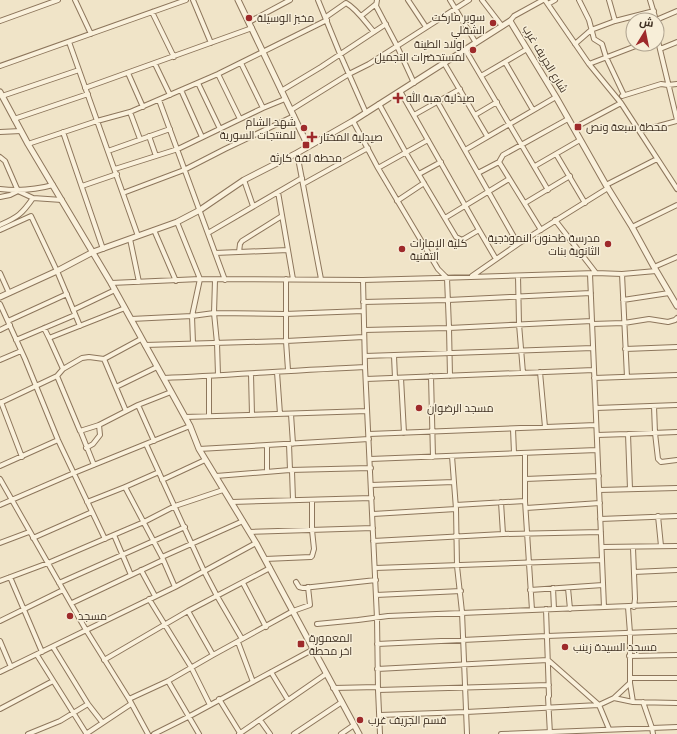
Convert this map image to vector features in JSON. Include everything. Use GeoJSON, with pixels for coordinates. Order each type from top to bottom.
{"type":"FeatureCollection","features":[{"type":"Feature","properties":{"kind":"street"},"geometry":{"type":"LineString","coordinates":[[0,21],[58,0]]}},
{"type":"Feature","properties":{"kind":"street"},"geometry":{"type":"LineString","coordinates":[[75,0],[91,34]]}},
{"type":"Feature","properties":{"kind":"street"},"geometry":{"type":"LineString","coordinates":[[0,66],[152,12],[174,2],[186,0]]}},
{"type":"Feature","properties":{"kind":"street"},"geometry":{"type":"LineString","coordinates":[[193,0],[212,43]]}},
{"type":"Feature","properties":{"kind":"street"},"geometry":{"type":"LineString","coordinates":[[238,0],[308,146]]}},
{"type":"Feature","properties":{"kind":"street"},"geometry":{"type":"LineString","coordinates":[[249,22],[290,0]]}},
{"type":"Feature","properties":{"kind":"street"},"geometry":{"type":"LineString","coordinates":[[318,0],[366,112]]}},
{"type":"Feature","properties":{"kind":"street"},"geometry":{"type":"LineString","coordinates":[[408,0],[426,27]]}},
{"type":"Feature","properties":{"kind":"street"},"geometry":{"type":"LineString","coordinates":[[450,0],[476,43]]}},
{"type":"Feature","properties":{"kind":"street"},"geometry":{"type":"LineString","coordinates":[[291,110],[368,64],[469,0]]}},
{"type":"Feature","properties":{"kind":"street"},"geometry":{"type":"LineString","coordinates":[[482,0],[502,26]]}},
{"type":"Feature","properties":{"kind":"street"},"geometry":{"type":"LineString","coordinates":[[510,21],[514,16],[545,1],[555,0]]}},
{"type":"Feature","properties":{"kind":"street"},"geometry":{"type":"LineString","coordinates":[[579,0],[589,20],[594,39],[602,44],[606,57],[624,95]]}},
{"type":"Feature","properties":{"kind":"street"},"geometry":{"type":"LineString","coordinates":[[609,0],[615,21]]}},
{"type":"Feature","properties":{"kind":"street"},"geometry":{"type":"LineString","coordinates":[[575,44],[591,30],[615,21],[654,11],[650,0]]}},
{"type":"Feature","properties":{"kind":"street"},"geometry":{"type":"LineString","coordinates":[[545,1],[589,64],[621,103],[676,186]]}},
{"type":"Feature","properties":{"kind":"street"},"geometry":{"type":"LineString","coordinates":[[361,16],[376,2],[414,83]]}},
{"type":"Feature","properties":{"kind":"street"},"geometry":{"type":"LineString","coordinates":[[28,144],[97,121],[130,112],[198,83],[263,52],[326,18],[346,3],[361,16],[374,32]]}},
{"type":"Feature","properties":{"kind":"street"},"geometry":{"type":"LineString","coordinates":[[665,16],[677,11]]}},
{"type":"Feature","properties":{"kind":"street"},"geometry":{"type":"LineString","coordinates":[[152,12],[174,57]]}},
{"type":"Feature","properties":{"kind":"street","name":"شارع الجريف غرب"},"geometry":{"type":"LineString","coordinates":[[0,297],[57,271],[93,252],[177,222],[200,210],[244,180],[297,153],[354,121],[510,21],[556,97],[676,304]]}},
{"type":"Feature","properties":{"kind":"street"},"geometry":{"type":"LineString","coordinates":[[281,91],[321,68],[386,24]]}},
{"type":"Feature","properties":{"kind":"street"},"geometry":{"type":"LineString","coordinates":[[86,88],[252,28]]}},
{"type":"Feature","properties":{"kind":"street"},"geometry":{"type":"LineString","coordinates":[[69,42],[138,236]]}},
{"type":"Feature","properties":{"kind":"street"},"geometry":{"type":"LineString","coordinates":[[665,47],[677,42]]}},
{"type":"Feature","properties":{"kind":"street"},"geometry":{"type":"LineString","coordinates":[[465,49],[548,190]]}},
{"type":"Feature","properties":{"kind":"street"},"geometry":{"type":"LineString","coordinates":[[481,76],[527,49]]}},
{"type":"Feature","properties":{"kind":"street"},"geometry":{"type":"LineString","coordinates":[[589,64],[625,50]]}},
{"type":"Feature","properties":{"kind":"street"},"geometry":{"type":"LineString","coordinates":[[640,131],[677,121],[661,52]]}},
{"type":"Feature","properties":{"kind":"street"},"geometry":{"type":"LineString","coordinates":[[505,62],[533,110]]}},
{"type":"Feature","properties":{"kind":"street"},"geometry":{"type":"LineString","coordinates":[[241,63],[263,108]]}},
{"type":"Feature","properties":{"kind":"street"},"geometry":{"type":"LineString","coordinates":[[444,63],[487,136]]}},
{"type":"Feature","properties":{"kind":"street"},"geometry":{"type":"LineString","coordinates":[[155,64],[170,95]]}},
{"type":"Feature","properties":{"kind":"street"},"geometry":{"type":"LineString","coordinates":[[79,70],[1,94],[28,144],[115,290],[186,417],[205,460],[250,532],[293,611],[312,650],[359,734]]}},
{"type":"Feature","properties":{"kind":"street"},"geometry":{"type":"LineString","coordinates":[[128,74],[143,107]]}},
{"type":"Feature","properties":{"kind":"street"},"geometry":{"type":"LineString","coordinates":[[218,74],[240,119]]}},
{"type":"Feature","properties":{"kind":"street"},"geometry":{"type":"LineString","coordinates":[[198,83],[220,129]]}},
{"type":"Feature","properties":{"kind":"street"},"geometry":{"type":"LineString","coordinates":[[617,98],[660,84],[677,84]]}},
{"type":"Feature","properties":{"kind":"street"},"geometry":{"type":"LineString","coordinates":[[414,115],[460,88]]}},
{"type":"Feature","properties":{"kind":"street"},"geometry":{"type":"LineString","coordinates":[[180,90],[202,137]]}},
{"type":"Feature","properties":{"kind":"street"},"geometry":{"type":"LineString","coordinates":[[400,91],[478,230],[496,259]]}},
{"type":"Feature","properties":{"kind":"street"},"geometry":{"type":"LineString","coordinates":[[14,119],[88,94]]}},
{"type":"Feature","properties":{"kind":"street"},"geometry":{"type":"LineString","coordinates":[[465,150],[556,97]]}},
{"type":"Feature","properties":{"kind":"street"},"geometry":{"type":"LineString","coordinates":[[82,186],[156,156],[178,149],[285,99]]}},
{"type":"Feature","properties":{"kind":"street"},"geometry":{"type":"LineString","coordinates":[[159,100],[225,280]]}},
{"type":"Feature","properties":{"kind":"street"},"geometry":{"type":"LineString","coordinates":[[437,101],[518,244]]}},
{"type":"Feature","properties":{"kind":"street"},"geometry":{"type":"LineString","coordinates":[[475,114],[497,102]]}},
{"type":"Feature","properties":{"kind":"street"},"geometry":{"type":"LineString","coordinates":[[574,128],[621,103]]}},
{"type":"Feature","properties":{"kind":"street"},"geometry":{"type":"LineString","coordinates":[[379,104],[406,153],[458,239],[462,240],[478,230]]}},
{"type":"Feature","properties":{"kind":"street"},"geometry":{"type":"LineString","coordinates":[[130,112],[140,139]]}},
{"type":"Feature","properties":{"kind":"street"},"geometry":{"type":"LineString","coordinates":[[123,193],[184,170],[294,116]]}},
{"type":"Feature","properties":{"kind":"street"},"geometry":{"type":"LineString","coordinates":[[478,173],[499,162],[503,155],[568,119]]}},
{"type":"Feature","properties":{"kind":"street"},"geometry":{"type":"LineString","coordinates":[[354,121],[397,201],[438,269],[447,278],[450,376]]}},
{"type":"Feature","properties":{"kind":"street"},"geometry":{"type":"LineString","coordinates":[[108,151],[170,129]]}},
{"type":"Feature","properties":{"kind":"street"},"geometry":{"type":"LineString","coordinates":[[0,132],[21,131]]}},
{"type":"Feature","properties":{"kind":"street"},"geometry":{"type":"LineString","coordinates":[[63,132],[104,248]]}},
{"type":"Feature","properties":{"kind":"street"},"geometry":{"type":"LineString","coordinates":[[149,136],[156,156]]}},
{"type":"Feature","properties":{"kind":"street"},"geometry":{"type":"LineString","coordinates":[[378,168],[428,140]]}},
{"type":"Feature","properties":{"kind":"street"},"geometry":{"type":"LineString","coordinates":[[535,166],[580,140]]}},
{"type":"Feature","properties":{"kind":"street"},"geometry":{"type":"LineString","coordinates":[[303,184],[368,148]]}},
{"type":"Feature","properties":{"kind":"street"},"geometry":{"type":"LineString","coordinates":[[297,153],[321,278]]}},
{"type":"Feature","properties":{"kind":"street"},"geometry":{"type":"LineString","coordinates":[[556,154],[585,202]]}},
{"type":"Feature","properties":{"kind":"street"},"geometry":{"type":"LineString","coordinates":[[0,156],[5,161],[18,191],[33,198],[62,200]]}},
{"type":"Feature","properties":{"kind":"street"},"geometry":{"type":"LineString","coordinates":[[472,277],[496,259],[555,220],[607,187],[657,159]]}},
{"type":"Feature","properties":{"kind":"street"},"geometry":{"type":"LineString","coordinates":[[419,174],[441,162]]}},
{"type":"Feature","properties":{"kind":"street"},"geometry":{"type":"LineString","coordinates":[[499,162],[541,230]]}},
{"type":"Feature","properties":{"kind":"street"},"geometry":{"type":"LineString","coordinates":[[525,203],[570,176]]}},
{"type":"Feature","properties":{"kind":"street"},"geometry":{"type":"LineString","coordinates":[[208,233],[302,178]]}},
{"type":"Feature","properties":{"kind":"street"},"geometry":{"type":"LineString","coordinates":[[445,218],[509,179]]}},
{"type":"Feature","properties":{"kind":"street"},"geometry":{"type":"LineString","coordinates":[[244,180],[253,206]]}},
{"type":"Feature","properties":{"kind":"street"},"geometry":{"type":"LineString","coordinates":[[397,201],[424,183]]}},
{"type":"Feature","properties":{"kind":"street"},"geometry":{"type":"LineString","coordinates":[[0,189],[18,191],[53,185]]}},
{"type":"Feature","properties":{"kind":"street"},"geometry":{"type":"LineString","coordinates":[[0,197],[10,195],[18,191]]}},
{"type":"Feature","properties":{"kind":"street"},"geometry":{"type":"LineString","coordinates":[[278,192],[293,279]]}},
{"type":"Feature","properties":{"kind":"street"},"geometry":{"type":"LineString","coordinates":[[0,225],[17,217],[33,198]]}},
{"type":"Feature","properties":{"kind":"street"},"geometry":{"type":"LineString","coordinates":[[632,227],[677,205]]}},
{"type":"Feature","properties":{"kind":"street"},"geometry":{"type":"LineString","coordinates":[[26,208],[57,271],[80,326]]}},
{"type":"Feature","properties":{"kind":"street"},"geometry":{"type":"LineString","coordinates":[[0,230],[31,216]]}},
{"type":"Feature","properties":{"kind":"street"},"geometry":{"type":"LineString","coordinates":[[239,252],[242,241],[282,216]]}},
{"type":"Feature","properties":{"kind":"street"},"geometry":{"type":"LineString","coordinates":[[555,220],[596,273]]}},
{"type":"Feature","properties":{"kind":"street"},"geometry":{"type":"LineString","coordinates":[[177,222],[200,279],[192,316],[193,343]]}},
{"type":"Feature","properties":{"kind":"street"},"geometry":{"type":"LineString","coordinates":[[154,230],[176,281]]}},
{"type":"Feature","properties":{"kind":"street"},"geometry":{"type":"LineString","coordinates":[[130,239],[139,282]]}},
{"type":"Feature","properties":{"kind":"street"},"geometry":{"type":"LineString","coordinates":[[216,253],[288,250]]}},
{"type":"Feature","properties":{"kind":"street"},"geometry":{"type":"LineString","coordinates":[[111,283],[200,279],[225,280],[321,278],[363,280],[596,273],[622,274],[655,269],[677,257]]}},
{"type":"Feature","properties":{"kind":"street"},"geometry":{"type":"LineString","coordinates":[[0,273],[9,293]]}},
{"type":"Feature","properties":{"kind":"street"},"geometry":{"type":"LineString","coordinates":[[590,274],[604,607]]}},
{"type":"Feature","properties":{"kind":"street"},"geometry":{"type":"LineString","coordinates":[[622,274],[627,377]]}},
{"type":"Feature","properties":{"kind":"street"},"geometry":{"type":"LineString","coordinates":[[518,276],[519,324],[523,373]]}},
{"type":"Feature","properties":{"kind":"street"},"geometry":{"type":"LineString","coordinates":[[286,279],[285,314],[288,370]]}},
{"type":"Feature","properties":{"kind":"street"},"geometry":{"type":"LineString","coordinates":[[215,280],[214,313],[218,375]]}},
{"type":"Feature","properties":{"kind":"street"},"geometry":{"type":"LineString","coordinates":[[363,280],[365,368],[376,580],[380,734]]}},
{"type":"Feature","properties":{"kind":"street"},"geometry":{"type":"LineString","coordinates":[[73,310],[115,290]]}},
{"type":"Feature","properties":{"kind":"street"},"geometry":{"type":"LineString","coordinates":[[363,302],[448,300],[591,293]]}},
{"type":"Feature","properties":{"kind":"street"},"geometry":{"type":"LineString","coordinates":[[623,300],[669,293]]}},
{"type":"Feature","properties":{"kind":"street"},"geometry":{"type":"LineString","coordinates":[[0,330],[9,323],[67,294]]}},
{"type":"Feature","properties":{"kind":"street"},"geometry":{"type":"LineString","coordinates":[[0,304],[58,440],[105,539]]}},
{"type":"Feature","properties":{"kind":"street"},"geometry":{"type":"LineString","coordinates":[[48,338],[125,308]]}},
{"type":"Feature","properties":{"kind":"street"},"geometry":{"type":"LineString","coordinates":[[131,319],[192,316],[214,313],[285,314],[363,311]]}},
{"type":"Feature","properties":{"kind":"street"},"geometry":{"type":"LineString","coordinates":[[16,340],[75,314]]}},
{"type":"Feature","properties":{"kind":"street"},"geometry":{"type":"LineString","coordinates":[[364,330],[592,322],[624,323],[648,319],[668,322],[677,318]]}},
{"type":"Feature","properties":{"kind":"street"},"geometry":{"type":"LineString","coordinates":[[44,328],[63,369]]}},
{"type":"Feature","properties":{"kind":"street"},"geometry":{"type":"LineString","coordinates":[[145,345],[364,337]]}},
{"type":"Feature","properties":{"kind":"street"},"geometry":{"type":"LineString","coordinates":[[22,457],[0,402],[57,376],[63,369],[82,358],[88,357],[104,359],[141,338]]}},
{"type":"Feature","properties":{"kind":"street"},"geometry":{"type":"LineString","coordinates":[[625,349],[677,347]]}},
{"type":"Feature","properties":{"kind":"street"},"geometry":{"type":"LineString","coordinates":[[365,356],[521,352],[593,348]]}},
{"type":"Feature","properties":{"kind":"street"},"geometry":{"type":"LineString","coordinates":[[0,360],[21,351]]}},
{"type":"Feature","properties":{"kind":"street"},"geometry":{"type":"LineString","coordinates":[[394,356],[395,378]]}},
{"type":"Feature","properties":{"kind":"street"},"geometry":{"type":"LineString","coordinates":[[104,359],[126,411]]}},
{"type":"Feature","properties":{"kind":"street"},"geometry":{"type":"LineString","coordinates":[[116,387],[157,367]]}},
{"type":"Feature","properties":{"kind":"street"},"geometry":{"type":"LineString","coordinates":[[164,378],[251,374],[288,370],[365,368]]}},
{"type":"Feature","properties":{"kind":"street"},"geometry":{"type":"LineString","coordinates":[[366,379],[594,370]]}},
{"type":"Feature","properties":{"kind":"street"},"geometry":{"type":"LineString","coordinates":[[277,372],[280,414]]}},
{"type":"Feature","properties":{"kind":"street"},"geometry":{"type":"LineString","coordinates":[[540,372],[546,428]]}},
{"type":"Feature","properties":{"kind":"street"},"geometry":{"type":"LineString","coordinates":[[251,374],[252,415]]}},
{"type":"Feature","properties":{"kind":"street"},"geometry":{"type":"LineString","coordinates":[[594,378],[677,375]]}},
{"type":"Feature","properties":{"kind":"street"},"geometry":{"type":"LineString","coordinates":[[57,376],[94,465]]}},
{"type":"Feature","properties":{"kind":"street"},"geometry":{"type":"LineString","coordinates":[[209,376],[209,416]]}},
{"type":"Feature","properties":{"kind":"street"},"geometry":{"type":"LineString","coordinates":[[431,376],[433,456]]}},
{"type":"Feature","properties":{"kind":"street"},"geometry":{"type":"LineString","coordinates":[[401,378],[404,433]]}},
{"type":"Feature","properties":{"kind":"street"},"geometry":{"type":"LineString","coordinates":[[80,431],[99,425],[138,405],[171,392]]}},
{"type":"Feature","properties":{"kind":"street"},"geometry":{"type":"LineString","coordinates":[[138,405],[154,441]]}},
{"type":"Feature","properties":{"kind":"street"},"geometry":{"type":"LineString","coordinates":[[596,408],[677,405]]}},
{"type":"Feature","properties":{"kind":"street"},"geometry":{"type":"LineString","coordinates":[[654,406],[655,433],[659,460],[661,462],[677,460]]}},
{"type":"Feature","properties":{"kind":"street"},"geometry":{"type":"LineString","coordinates":[[186,417],[367,411]]}},
{"type":"Feature","properties":{"kind":"street"},"geometry":{"type":"LineString","coordinates":[[291,414],[291,471],[293,500]]}},
{"type":"Feature","properties":{"kind":"street"},"geometry":{"type":"LineString","coordinates":[[86,448],[93,444],[100,435],[99,425]]}},
{"type":"Feature","properties":{"kind":"street"},"geometry":{"type":"LineString","coordinates":[[0,505],[13,501],[74,473],[190,426]]}},
{"type":"Feature","properties":{"kind":"street"},"geometry":{"type":"LineString","coordinates":[[368,434],[596,426]]}},
{"type":"Feature","properties":{"kind":"street"},"geometry":{"type":"LineString","coordinates":[[513,429],[514,453]]}},
{"type":"Feature","properties":{"kind":"street"},"geometry":{"type":"LineString","coordinates":[[597,435],[677,432]]}},
{"type":"Feature","properties":{"kind":"street"},"geometry":{"type":"LineString","coordinates":[[628,434],[630,489]]}},
{"type":"Feature","properties":{"kind":"street"},"geometry":{"type":"LineString","coordinates":[[0,466],[58,440]]}},
{"type":"Feature","properties":{"kind":"street"},"geometry":{"type":"LineString","coordinates":[[199,449],[369,440]]}},
{"type":"Feature","properties":{"kind":"street"},"geometry":{"type":"LineString","coordinates":[[146,444],[204,571],[240,640],[253,682]]}},
{"type":"Feature","properties":{"kind":"street"},"geometry":{"type":"LineString","coordinates":[[267,445],[267,472]]}},
{"type":"Feature","properties":{"kind":"street"},"geometry":{"type":"LineString","coordinates":[[370,458],[598,450]]}},
{"type":"Feature","properties":{"kind":"street"},"geometry":{"type":"LineString","coordinates":[[525,453],[525,501],[532,610]]}},
{"type":"Feature","properties":{"kind":"street"},"geometry":{"type":"LineString","coordinates":[[452,456],[456,507],[457,566],[462,612],[467,734]]}},
{"type":"Feature","properties":{"kind":"street"},"geometry":{"type":"LineString","coordinates":[[162,480],[205,460]]}},
{"type":"Feature","properties":{"kind":"street"},"geometry":{"type":"LineString","coordinates":[[216,476],[267,472],[371,468]]}},
{"type":"Feature","properties":{"kind":"street"},"geometry":{"type":"LineString","coordinates":[[87,502],[159,472]]}},
{"type":"Feature","properties":{"kind":"street"},"geometry":{"type":"LineString","coordinates":[[525,479],[599,476]]}},
{"type":"Feature","properties":{"kind":"street"},"geometry":{"type":"LineString","coordinates":[[0,479],[29,532],[148,734]]}},
{"type":"Feature","properties":{"kind":"street"},"geometry":{"type":"LineString","coordinates":[[371,485],[454,482]]}},
{"type":"Feature","properties":{"kind":"street"},"geometry":{"type":"LineString","coordinates":[[125,487],[163,558],[175,587]]}},
{"type":"Feature","properties":{"kind":"street"},"geometry":{"type":"LineString","coordinates":[[599,490],[677,488]]}},
{"type":"Feature","properties":{"kind":"street"},"geometry":{"type":"LineString","coordinates":[[0,581],[105,539],[144,522],[175,506],[223,490]]}},
{"type":"Feature","properties":{"kind":"street"},"geometry":{"type":"LineString","coordinates":[[232,502],[372,498]]}},
{"type":"Feature","properties":{"kind":"street"},"geometry":{"type":"LineString","coordinates":[[265,559],[312,556],[314,549],[312,530],[312,500]]}},
{"type":"Feature","properties":{"kind":"street"},"geometry":{"type":"LineString","coordinates":[[373,514],[525,501]]}},
{"type":"Feature","properties":{"kind":"street"},"geometry":{"type":"LineString","coordinates":[[501,502],[503,534]]}},
{"type":"Feature","properties":{"kind":"street"},"geometry":{"type":"LineString","coordinates":[[526,508],[600,503]]}},
{"type":"Feature","properties":{"kind":"street"},"geometry":{"type":"LineString","coordinates":[[33,538],[92,512]]}},
{"type":"Feature","properties":{"kind":"street"},"geometry":{"type":"LineString","coordinates":[[658,516],[661,546]]}},
{"type":"Feature","properties":{"kind":"street"},"geometry":{"type":"LineString","coordinates":[[600,520],[677,516]]}},
{"type":"Feature","properties":{"kind":"street"},"geometry":{"type":"LineString","coordinates":[[72,603],[141,570],[192,543],[243,521]]}},
{"type":"Feature","properties":{"kind":"street"},"geometry":{"type":"LineString","coordinates":[[60,583],[185,527]]}},
{"type":"Feature","properties":{"kind":"street"},"geometry":{"type":"LineString","coordinates":[[250,532],[373,528]]}},
{"type":"Feature","properties":{"kind":"street"},"geometry":{"type":"LineString","coordinates":[[0,543],[29,532]]}},
{"type":"Feature","properties":{"kind":"street"},"geometry":{"type":"LineString","coordinates":[[373,541],[527,533],[601,532]]}},
{"type":"Feature","properties":{"kind":"street"},"geometry":{"type":"LineString","coordinates":[[114,535],[131,575]]}},
{"type":"Feature","properties":{"kind":"street"},"geometry":{"type":"LineString","coordinates":[[0,672],[175,587],[256,543]]}},
{"type":"Feature","properties":{"kind":"street"},"geometry":{"type":"LineString","coordinates":[[602,547],[633,548],[677,546]]}},
{"type":"Feature","properties":{"kind":"street"},"geometry":{"type":"LineString","coordinates":[[633,548],[634,606]]}},
{"type":"Feature","properties":{"kind":"street"},"geometry":{"type":"LineString","coordinates":[[375,568],[602,560]]}},
{"type":"Feature","properties":{"kind":"street"},"geometry":{"type":"LineString","coordinates":[[104,660],[164,624],[270,568]]}},
{"type":"Feature","properties":{"kind":"street"},"geometry":{"type":"LineString","coordinates":[[141,570],[155,596]]}},
{"type":"Feature","properties":{"kind":"street"},"geometry":{"type":"LineString","coordinates":[[634,572],[677,570]]}},
{"type":"Feature","properties":{"kind":"street"},"geometry":{"type":"LineString","coordinates":[[10,577],[42,652]]}},
{"type":"Feature","properties":{"kind":"street"},"geometry":{"type":"LineString","coordinates":[[296,582],[299,587],[308,587],[376,580]]}},
{"type":"Feature","properties":{"kind":"street"},"geometry":{"type":"LineString","coordinates":[[243,583],[266,626]]}},
{"type":"Feature","properties":{"kind":"street"},"geometry":{"type":"LineString","coordinates":[[530,590],[603,585]]}},
{"type":"Feature","properties":{"kind":"street"},"geometry":{"type":"LineString","coordinates":[[37,655],[74,712],[86,734],[93,732],[102,722],[130,702],[293,611],[310,605],[308,587]]}},
{"type":"Feature","properties":{"kind":"street"},"geometry":{"type":"LineString","coordinates":[[553,588],[554,609]]}},
{"type":"Feature","properties":{"kind":"street"},"geometry":{"type":"LineString","coordinates":[[568,588],[570,609]]}},
{"type":"Feature","properties":{"kind":"street"},"geometry":{"type":"LineString","coordinates":[[0,621],[63,590]]}},
{"type":"Feature","properties":{"kind":"street"},"geometry":{"type":"LineString","coordinates":[[376,596],[460,591]]}},
{"type":"Feature","properties":{"kind":"street"},"geometry":{"type":"LineString","coordinates":[[149,599],[191,667],[210,705]]}},
{"type":"Feature","properties":{"kind":"street"},"geometry":{"type":"LineString","coordinates":[[318,624],[388,616],[677,604]]}},
{"type":"Feature","properties":{"kind":"street"},"geometry":{"type":"LineString","coordinates":[[628,607],[630,633],[630,681],[633,702]]}},
{"type":"Feature","properties":{"kind":"street"},"geometry":{"type":"LineString","coordinates":[[546,609],[550,733]]}},
{"type":"Feature","properties":{"kind":"street"},"geometry":{"type":"LineString","coordinates":[[188,611],[212,655]]}},
{"type":"Feature","properties":{"kind":"street"},"geometry":{"type":"LineString","coordinates":[[377,644],[677,631]]}},
{"type":"Feature","properties":{"kind":"street"},"geometry":{"type":"LineString","coordinates":[[0,641],[11,667]]}},
{"type":"Feature","properties":{"kind":"street"},"geometry":{"type":"LineString","coordinates":[[53,647],[88,704],[102,722]]}},
{"type":"Feature","properties":{"kind":"street"},"geometry":{"type":"LineString","coordinates":[[154,734],[312,650]]}},
{"type":"Feature","properties":{"kind":"street"},"geometry":{"type":"LineString","coordinates":[[629,656],[677,655]]}},
{"type":"Feature","properties":{"kind":"street"},"geometry":{"type":"LineString","coordinates":[[378,669],[548,660],[599,705],[609,729]]}},
{"type":"Feature","properties":{"kind":"street"},"geometry":{"type":"LineString","coordinates":[[271,672],[288,700]]}},
{"type":"Feature","properties":{"kind":"street"},"geometry":{"type":"LineString","coordinates":[[219,700],[240,734],[326,674]]}},
{"type":"Feature","properties":{"kind":"street"},"geometry":{"type":"LineString","coordinates":[[380,715],[599,705],[614,698],[630,681],[677,678]]}},
{"type":"Feature","properties":{"kind":"street"},"geometry":{"type":"LineString","coordinates":[[0,709],[53,681]]}},
{"type":"Feature","properties":{"kind":"street"},"geometry":{"type":"LineString","coordinates":[[168,681],[188,717],[200,734]]}},
{"type":"Feature","properties":{"kind":"street"},"geometry":{"type":"LineString","coordinates":[[334,688],[378,689],[549,685]]}},
{"type":"Feature","properties":{"kind":"street"},"geometry":{"type":"LineString","coordinates":[[614,698],[633,702],[677,703]]}},
{"type":"Feature","properties":{"kind":"street"},"geometry":{"type":"LineString","coordinates":[[294,734],[342,702]]}},
{"type":"Feature","properties":{"kind":"street"},"geometry":{"type":"LineString","coordinates":[[643,702],[653,734]]}},
{"type":"Feature","properties":{"kind":"street"},"geometry":{"type":"LineString","coordinates":[[28,734],[60,722],[88,704]]}},
{"type":"Feature","properties":{"kind":"street"},"geometry":{"type":"LineString","coordinates":[[260,720],[270,734]]}},
{"type":"Feature","properties":{"kind":"street"},"geometry":{"type":"LineString","coordinates":[[341,734],[354,725]]}},
{"type":"Feature","properties":{"kind":"street"},"geometry":{"type":"LineString","coordinates":[[501,734],[677,727]]}},
{"type":"Feature","properties":{"kind":"place","name":"مخبز الوسيلة"},"geometry":{"type":"Point","coordinates":[249,18]}},
{"type":"Feature","properties":{"kind":"place","name":"سوبر ماركت الشقلي"},"geometry":{"type":"Point","coordinates":[493,23]}},
{"type":"Feature","properties":{"kind":"place","name":"اولاد الطينة لمستحضرات التجميل"},"geometry":{"type":"Point","coordinates":[473,50]}},
{"type":"Feature","properties":{"kind":"place","name":"صيدلية هبة الله"},"geometry":{"type":"Point","coordinates":[398,98]}},
{"type":"Feature","properties":{"kind":"place","name":"محطة سبعة ونص"},"geometry":{"type":"Point","coordinates":[578,127]}},
{"type":"Feature","properties":{"kind":"place","name":"شهد الشام للمنتجات السورية"},"geometry":{"type":"Point","coordinates":[304,128]}},
{"type":"Feature","properties":{"kind":"place","name":"صيدلية المختار"},"geometry":{"type":"Point","coordinates":[312,137]}},
{"type":"Feature","properties":{"kind":"place","name":"محطة لفة كارثة"},"geometry":{"type":"Point","coordinates":[306,145]}},
{"type":"Feature","properties":{"kind":"place","name":"مدرسة طحنون النموذجية الثانوية بنات"},"geometry":{"type":"Point","coordinates":[608,244]}},
{"type":"Feature","properties":{"kind":"place","name":"كلية الإمارات التقنية"},"geometry":{"type":"Point","coordinates":[402,249]}},
{"type":"Feature","properties":{"kind":"place","name":"مسجد الرضوان"},"geometry":{"type":"Point","coordinates":[419,408]}},
{"type":"Feature","properties":{"kind":"place","name":"مسجد"},"geometry":{"type":"Point","coordinates":[70,616]}},
{"type":"Feature","properties":{"kind":"place","name":"المعمورة اخر محطة"},"geometry":{"type":"Point","coordinates":[301,644]}},
{"type":"Feature","properties":{"kind":"place","name":"مسجد السيدة زينب"},"geometry":{"type":"Point","coordinates":[565,647]}},
{"type":"Feature","properties":{"kind":"place","name":"قسم الجريف غرب"},"geometry":{"type":"Point","coordinates":[360,720]}}]}
